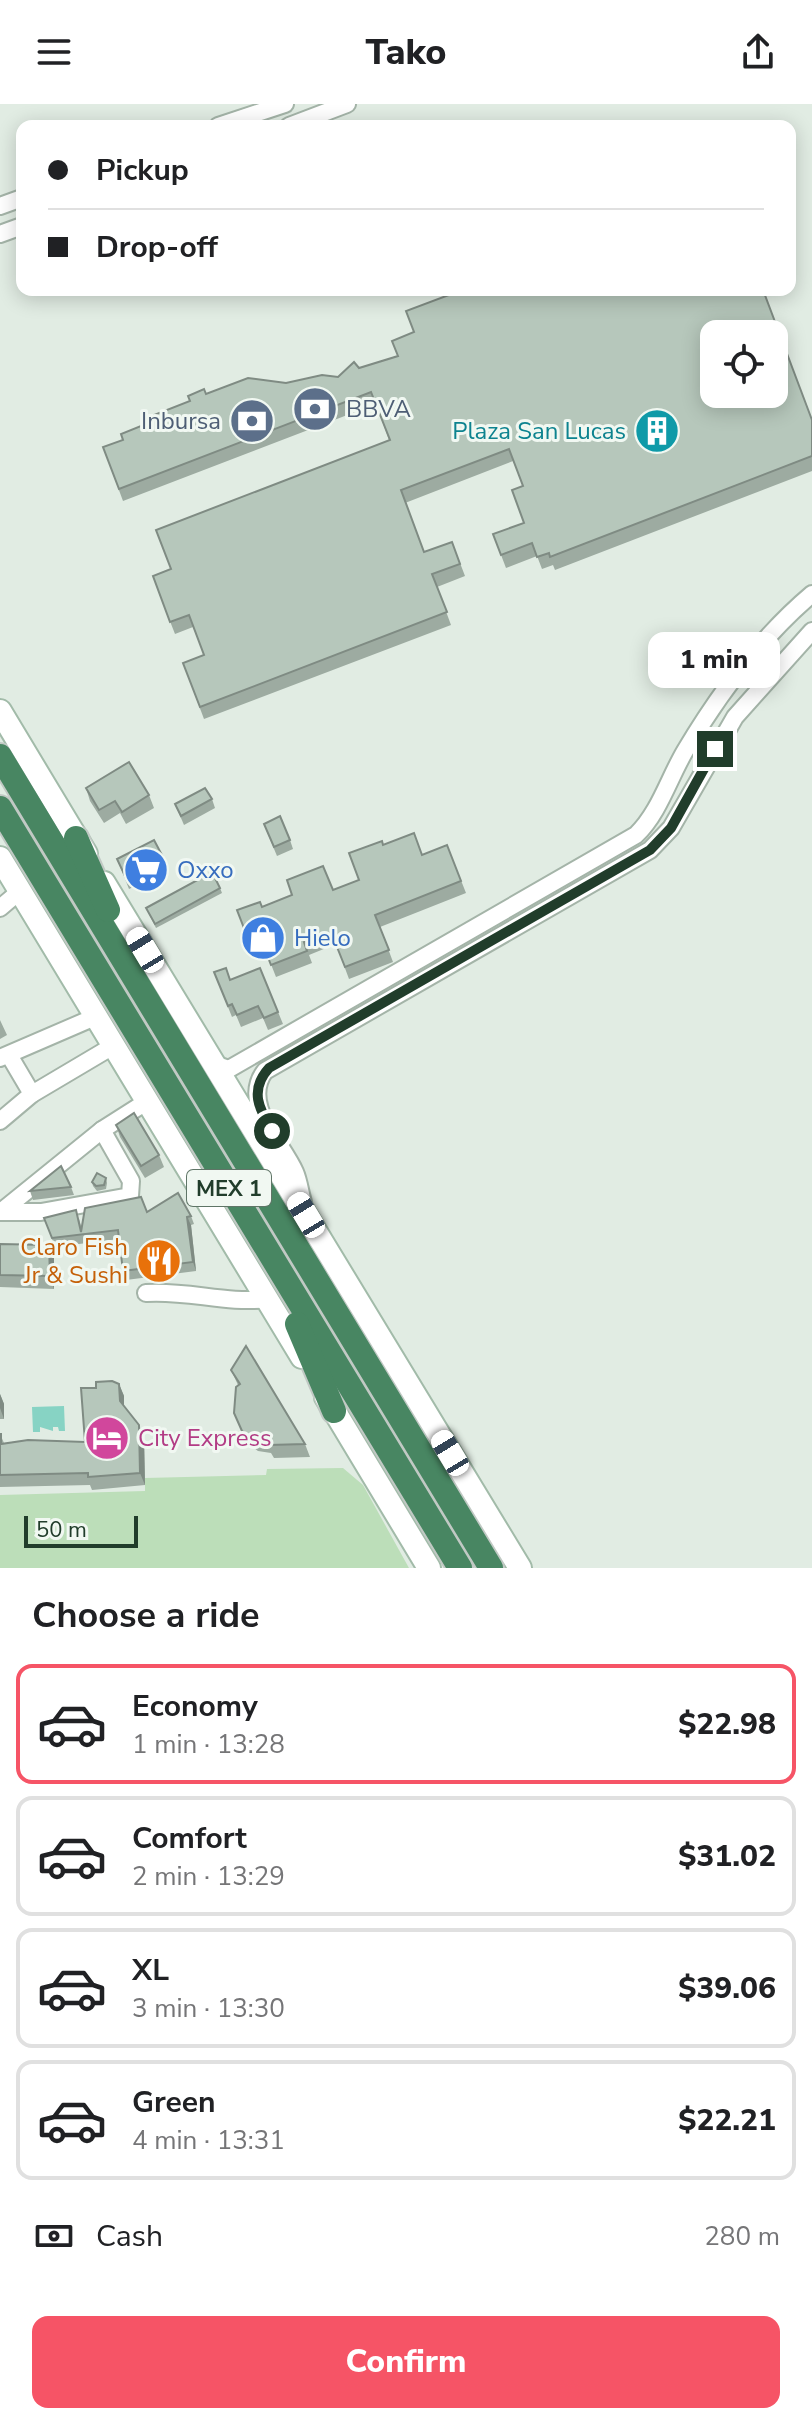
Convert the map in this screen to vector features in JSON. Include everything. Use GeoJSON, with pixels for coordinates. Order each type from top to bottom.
{"type":"FeatureCollection","features":[{"type":"Feature","properties":{"kind":"highway","name":"MEX 1"},"geometry":{"type":"LineString","coordinates":[[0,756],[491,1568]]}},
{"type":"Feature","properties":{"kind":"highway","name":"MEX 1"},"geometry":{"type":"LineString","coordinates":[[0,808],[460,1568]]}},
{"type":"Feature","properties":{"kind":"highway"},"geometry":{"type":"LineString","coordinates":[[76,838],[162,1024]]}},
{"type":"Feature","properties":{"kind":"highway"},"geometry":{"type":"LineString","coordinates":[[263,1245],[334,1411]]}},
{"type":"Feature","properties":{"kind":"main road"},"geometry":{"type":"LineString","coordinates":[[0,711],[520,1568]]}},
{"type":"Feature","properties":{"kind":"main road"},"geometry":{"type":"LineString","coordinates":[[0,858],[429,1568]]}},
{"type":"Feature","properties":{"kind":"street"},"geometry":{"type":"LineString","coordinates":[[236,120],[285,104]]}},
{"type":"Feature","properties":{"kind":"street"},"geometry":{"type":"LineString","coordinates":[[305,120],[347,104]]}},
{"type":"Feature","properties":{"kind":"street"},"geometry":{"type":"LineString","coordinates":[[214,1064],[221,1069],[230,1068],[636,835],[650,819],[694,736],[739,671],[812,594]]}},
{"type":"Feature","properties":{"kind":"street"},"geometry":{"type":"LineString","coordinates":[[306,1215],[296,1173],[258,1106],[258,1083],[265,1071],[650,850],[671,828],[735,717],[812,631]]}},
{"type":"Feature","properties":{"kind":"street"},"geometry":{"type":"LineString","coordinates":[[0,908],[20,891]]}},
{"type":"Feature","properties":{"kind":"street"},"geometry":{"type":"LineString","coordinates":[[32,1094],[5,1056],[95,1017]]}},
{"type":"Feature","properties":{"kind":"street"},"geometry":{"type":"LineString","coordinates":[[0,1121],[32,1094],[113,1046]]}},
{"type":"Feature","properties":{"kind":"street"},"geometry":{"type":"LineString","coordinates":[[1,1211],[102,1130],[146,1102]]}},
{"type":"Feature","properties":{"kind":"street"},"geometry":{"type":"LineString","coordinates":[[1,1211],[41,1212],[130,1196],[131,1181],[102,1130]]}},
{"type":"Feature","properties":{"kind":"street"},"geometry":{"type":"LineString","coordinates":[[146,1293],[178,1291],[242,1302],[267,1299]]}},
{"type":"Feature","properties":{"kind":"green space"},"geometry":{"type":"Polygon","coordinates":[[[343,1468],[363,1485],[409,1568],[0,1568],[0,1495],[145,1491],[145,1478],[266,1475],[267,1469],[343,1468]]]}},
{"type":"Feature","properties":{"kind":"water"},"geometry":{"type":"Polygon","coordinates":[[[64,1406],[65,1431],[59,1431],[58,1427],[53,1427],[53,1431],[40,1427],[40,1432],[33,1432],[32,1407],[64,1406]]]}},
{"type":"Feature","properties":{"kind":"building","name":"Plaza San Lucas"},"geometry":{"type":"Polygon","coordinates":[[[446,296],[765,296],[774,320],[700,320],[700,408],[788,408],[788,356],[812,420],[812,456],[550,557],[549,553],[537,557],[532,543],[501,555],[493,534],[524,523],[512,490],[523,486],[509,449],[401,490],[424,552],[452,542],[460,564],[432,574],[447,612],[200,707],[183,663],[204,655],[189,615],[170,622],[153,576],[171,569],[156,530],[390,440],[371,392],[119,489],[103,447],[123,440],[121,434],[156,420],[154,415],[190,401],[188,396],[204,389],[206,394],[248,378],[286,383],[322,375],[338,377],[354,362],[359,368],[398,356],[392,341],[414,332],[406,311],[446,296]]]}},
{"type":"Feature","properties":{"kind":"building"},"geometry":{"type":"Polygon","coordinates":[[[129,762],[149,795],[122,812],[115,801],[99,810],[86,788],[129,762]]]}},
{"type":"Feature","properties":{"kind":"building"},"geometry":{"type":"Polygon","coordinates":[[[205,788],[212,799],[181,816],[175,804],[205,788]]]}},
{"type":"Feature","properties":{"kind":"building"},"geometry":{"type":"Polygon","coordinates":[[[280,816],[290,840],[274,847],[264,824],[280,816]]]}},
{"type":"Feature","properties":{"kind":"building"},"geometry":{"type":"Polygon","coordinates":[[[414,833],[422,855],[447,845],[461,881],[375,915],[389,950],[345,967],[331,932],[304,942],[307,951],[271,965],[260,937],[249,941],[237,910],[260,902],[262,907],[292,895],[287,880],[323,866],[333,890],[359,880],[349,853],[414,833]]]}},
{"type":"Feature","properties":{"kind":"building"},"geometry":{"type":"Polygon","coordinates":[[[154,840],[163,857],[125,876],[117,859],[154,840]]]}},
{"type":"Feature","properties":{"kind":"building"},"geometry":{"type":"Polygon","coordinates":[[[212,872],[220,888],[155,924],[146,908],[212,872]]]}},
{"type":"Feature","properties":{"kind":"building"},"geometry":{"type":"Polygon","coordinates":[[[226,968],[230,980],[260,968],[278,1012],[264,1018],[258,1006],[237,1015],[232,1004],[228,1006],[214,972],[226,968]]]}},
{"type":"Feature","properties":{"kind":"building"},"geometry":{"type":"Polygon","coordinates":[[[134,1113],[159,1155],[141,1166],[116,1125],[134,1113]]]}},
{"type":"Feature","properties":{"kind":"building"},"geometry":{"type":"Polygon","coordinates":[[[61,1166],[71,1187],[30,1191],[61,1166]]]}},
{"type":"Feature","properties":{"kind":"building"},"geometry":{"type":"Polygon","coordinates":[[[97,1173],[106,1178],[104,1185],[96,1186],[92,1182],[97,1173]]]}},
{"type":"Feature","properties":{"kind":"building"},"geometry":{"type":"Polygon","coordinates":[[[178,1193],[191,1216],[187,1217],[193,1262],[123,1271],[118,1230],[52,1238],[44,1218],[76,1210],[81,1232],[85,1208],[141,1197],[147,1212],[178,1193]]]}},
{"type":"Feature","properties":{"kind":"building"},"geometry":{"type":"Polygon","coordinates":[[[0,1244],[49,1245],[50,1276],[0,1275],[0,1244]]]}},
{"type":"Feature","properties":{"kind":"building"},"geometry":{"type":"Polygon","coordinates":[[[246,1346],[305,1444],[269,1445],[242,1431],[234,1413],[236,1387],[240,1384],[231,1370],[246,1346]]]}},
{"type":"Feature","properties":{"kind":"building"},"geometry":{"type":"Polygon","coordinates":[[[96,1382],[119,1384],[120,1401],[139,1425],[140,1473],[88,1477],[88,1473],[0,1475],[0,1434],[1,1444],[28,1440],[85,1442],[81,1388],[96,1388],[96,1382]]]}},
{"type":"Feature","properties":{"kind":"place","name":"BBVA"},"geometry":{"type":"Point","coordinates":[315,409]}},
{"type":"Feature","properties":{"kind":"place","name":"Inbursa"},"geometry":{"type":"Point","coordinates":[252,421]}},
{"type":"Feature","properties":{"kind":"place","name":"Plaza San Lucas"},"geometry":{"type":"Point","coordinates":[657,431]}},
{"type":"Feature","properties":{"kind":"place","name":"Oxxo"},"geometry":{"type":"Point","coordinates":[146,870]}},
{"type":"Feature","properties":{"kind":"place","name":"Hielo"},"geometry":{"type":"Point","coordinates":[263,938]}},
{"type":"Feature","properties":{"kind":"place","name":"Claro Fish Jr & Sushi"},"geometry":{"type":"Point","coordinates":[159,1261]}},
{"type":"Feature","properties":{"kind":"place","name":"City Express"},"geometry":{"type":"Point","coordinates":[107,1438]}},
{"type":"Feature","properties":{"kind":"route"},"geometry":{"type":"LineString","coordinates":[[272,1131],[257,1099],[258,1083],[269,1068],[650,850],[671,828],[715,749]]}}]}
